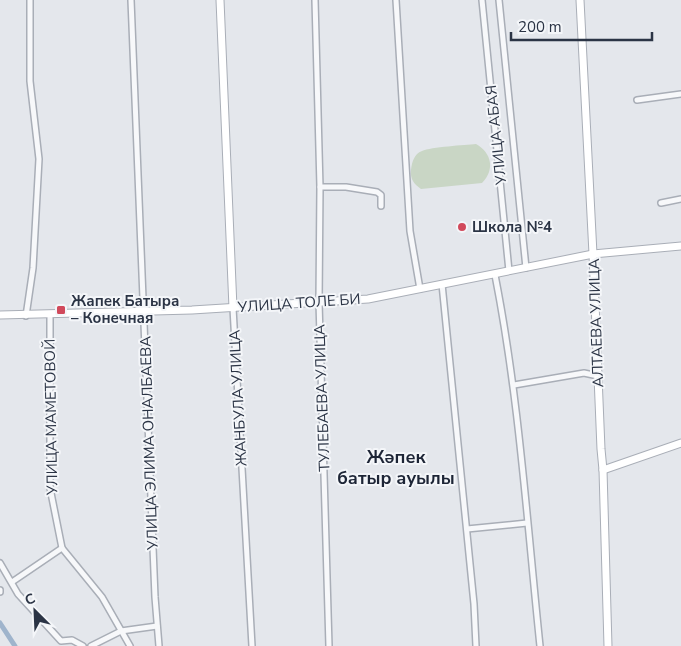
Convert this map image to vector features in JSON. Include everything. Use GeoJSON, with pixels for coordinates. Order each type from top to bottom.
{"type":"FeatureCollection","features":[{"type":"Feature","properties":{"kind":"main road","name":"ЖАНБУЛА УЛИЦА"},"geometry":{"type":"LineString","coordinates":[[220,0],[233,308]]}},
{"type":"Feature","properties":{"kind":"main road","name":"АЛТАЕВА УЛИЦА"},"geometry":{"type":"LineString","coordinates":[[580,0],[593,254],[600,449],[603,470],[608,646]]}},
{"type":"Feature","properties":{"kind":"main road","name":"УЛИЦА ТОЛЕ БИ"},"geometry":{"type":"LineString","coordinates":[[0,315],[26,316],[144,312],[368,299],[593,254],[681,246]]}},
{"type":"Feature","properties":{"kind":"main road"},"geometry":{"type":"LineString","coordinates":[[603,470],[681,443]]}},
{"type":"Feature","properties":{"kind":"street"},"geometry":{"type":"LineString","coordinates":[[26,316],[34,268],[38,159],[30,81],[30,0]]}},
{"type":"Feature","properties":{"kind":"street","name":"УЛИЦА ЭЛИМА ОНАЛБАЕВА"},"geometry":{"type":"LineString","coordinates":[[130,0],[159,646]]}},
{"type":"Feature","properties":{"kind":"street","name":"ТУЛЕБАЕВА УЛИЦА"},"geometry":{"type":"LineString","coordinates":[[315,0],[320,187],[319,302],[329,646]]}},
{"type":"Feature","properties":{"kind":"street"},"geometry":{"type":"LineString","coordinates":[[396,0],[410,231],[420,289]]}},
{"type":"Feature","properties":{"kind":"street","name":"УЛИЦА АБАЯ"},"geometry":{"type":"LineString","coordinates":[[482,0],[510,271]]}},
{"type":"Feature","properties":{"kind":"street","name":"УЛИЦА АБАЯ"},"geometry":{"type":"LineString","coordinates":[[500,0],[526,268]]}},
{"type":"Feature","properties":{"kind":"street"},"geometry":{"type":"LineString","coordinates":[[637,100],[681,94]]}},
{"type":"Feature","properties":{"kind":"street"},"geometry":{"type":"LineString","coordinates":[[320,187],[346,187],[377,192],[381,195],[381,206]]}},
{"type":"Feature","properties":{"kind":"street"},"geometry":{"type":"LineString","coordinates":[[661,202],[681,199]]}},
{"type":"Feature","properties":{"kind":"street"},"geometry":{"type":"LineString","coordinates":[[495,274],[506,329],[514,385],[540,646]]}},
{"type":"Feature","properties":{"kind":"street"},"geometry":{"type":"LineString","coordinates":[[442,284],[467,528],[476,646]]}},
{"type":"Feature","properties":{"kind":"street","name":"ЖАНБУЛА УЛИЦА"},"geometry":{"type":"LineString","coordinates":[[233,308],[252,646]]}},
{"type":"Feature","properties":{"kind":"street","name":"УЛИЦА МАМЕТОВОЙ"},"geometry":{"type":"LineString","coordinates":[[50,315],[50,488],[62,548],[102,597],[130,646]]}},
{"type":"Feature","properties":{"kind":"street"},"geometry":{"type":"LineString","coordinates":[[514,385],[584,373],[598,376]]}},
{"type":"Feature","properties":{"kind":"street"},"geometry":{"type":"LineString","coordinates":[[467,528],[527,523]]}},
{"type":"Feature","properties":{"kind":"street"},"geometry":{"type":"LineString","coordinates":[[12,582],[62,548]]}},
{"type":"Feature","properties":{"kind":"street"},"geometry":{"type":"LineString","coordinates":[[0,563],[18,594],[61,641],[72,640],[83,646]]}},
{"type":"Feature","properties":{"kind":"street"},"geometry":{"type":"LineString","coordinates":[[91,646],[121,631],[157,626]]}},
{"type":"Feature","properties":{"kind":"green space"},"geometry":{"type":"Polygon","coordinates":[[[476,144],[486,152],[490,162],[489,173],[482,183],[421,189],[413,181],[411,176],[412,164],[419,152],[433,148],[476,144]]]}},
{"type":"Feature","properties":{"kind":"waterway"},"geometry":{"type":"LineString","coordinates":[[0,623],[15,646]]}},
{"type":"Feature","properties":{"kind":"place","name":"Школа №4"},"geometry":{"type":"Point","coordinates":[462,227]}},
{"type":"Feature","properties":{"kind":"place","name":"Жапек Батыра – Конечная"},"geometry":{"type":"Point","coordinates":[61,310]}},
{"type":"Feature","properties":{"kind":"district","name":"Жәпек батыр ауылы"},"geometry":{"type":"Point","coordinates":[396,467]}}]}
